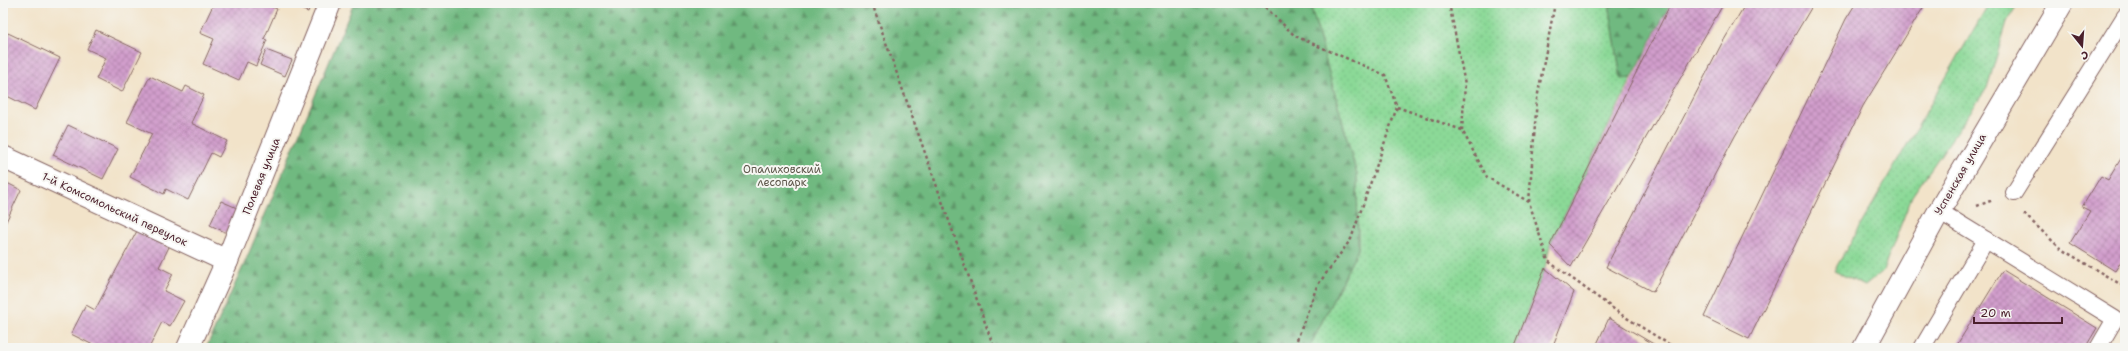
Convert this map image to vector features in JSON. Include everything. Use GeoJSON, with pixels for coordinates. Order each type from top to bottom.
{"type":"FeatureCollection","features":[{"type":"Feature","properties":{"kind":"street","name":"Полевая улица"},"geometry":{"type":"LineString","coordinates":[[188,348],[227,261],[330,3]]}},
{"type":"Feature","properties":{"kind":"street","name":"Успенская улица"},"geometry":{"type":"LineString","coordinates":[[1864,348],[1943,214],[2062,3]]}},
{"type":"Feature","properties":{"kind":"street","name":"1-й Комсомольский переулок"},"geometry":{"type":"LineString","coordinates":[[3,157],[227,261]]}},
{"type":"Feature","properties":{"kind":"lane"},"geometry":{"type":"LineString","coordinates":[[2014,193],[2125,16]]}},
{"type":"Feature","properties":{"kind":"lane"},"geometry":{"type":"LineString","coordinates":[[1943,214],[2116,320],[2098,348]]}},
{"type":"Feature","properties":{"kind":"lane"},"geometry":{"type":"LineString","coordinates":[[1922,348],[1986,240]]}},
{"type":"Feature","properties":{"kind":"path"},"geometry":{"type":"LineString","coordinates":[[872,3],[994,348]]}},
{"type":"Feature","properties":{"kind":"path"},"geometry":{"type":"LineString","coordinates":[[1261,3],[1295,36],[1385,75],[1397,107],[1351,239],[1317,286],[1294,348]]}},
{"type":"Feature","properties":{"kind":"path"},"geometry":{"type":"LineString","coordinates":[[1449,3],[1465,84],[1462,130],[1488,177],[1529,202]]}},
{"type":"Feature","properties":{"kind":"path"},"geometry":{"type":"LineString","coordinates":[[1555,3],[1537,99],[1529,202],[1548,261],[1622,315],[1675,348]]}},
{"type":"Feature","properties":{"kind":"path"},"geometry":{"type":"LineString","coordinates":[[1397,107],[1462,130]]}},
{"type":"Feature","properties":{"kind":"path"},"geometry":{"type":"LineString","coordinates":[[1943,214],[2014,193],[2024,214],[2061,249],[2125,287]]}},
{"type":"Feature","properties":{"kind":"green space","name":"Опалиховский лесопарк"},"geometry":{"type":"Polygon","coordinates":[[[354,3],[1310,3],[1357,175],[1358,249],[1309,348],[206,348],[245,262],[354,3]]]}},
{"type":"Feature","properties":{"kind":"green space"},"geometry":{"type":"Polygon","coordinates":[[[1310,3],[1609,3],[1621,78],[1632,78],[1550,245],[1545,268],[1514,348],[1309,348],[1358,249],[1357,175],[1310,3]]]}},
{"type":"Feature","properties":{"kind":"green space"},"geometry":{"type":"Polygon","coordinates":[[[1609,3],[1671,3],[1632,78],[1621,79],[1609,3]]]}},
{"type":"Feature","properties":{"kind":"green space"},"geometry":{"type":"Polygon","coordinates":[[[1989,3],[2018,3],[2007,22],[1987,88],[1912,196],[1883,271],[1865,286],[1834,271],[1989,3]]]}},
{"type":"Feature","properties":{"kind":"building"},"geometry":{"type":"Polygon","coordinates":[[[214,3],[264,3],[277,9],[264,39],[267,40],[256,66],[247,62],[239,80],[203,64],[214,39],[200,33],[214,3]]]}},
{"type":"Feature","properties":{"kind":"building"},"geometry":{"type":"Polygon","coordinates":[[[285,3],[311,3],[308,12],[285,3]]]}},
{"type":"Feature","properties":{"kind":"building"},"geometry":{"type":"Polygon","coordinates":[[[1671,3],[1724,3],[1571,267],[1550,245],[1671,3]]]}},
{"type":"Feature","properties":{"kind":"building"},"geometry":{"type":"Polygon","coordinates":[[[1746,3],[1814,3],[1735,136],[1653,292],[1606,267],[1721,45],[1746,3]]]}},
{"type":"Feature","properties":{"kind":"building"},"geometry":{"type":"Polygon","coordinates":[[[1856,3],[1926,3],[1863,106],[1749,339],[1704,317],[1846,19],[1856,3]]]}},
{"type":"Feature","properties":{"kind":"building"},"geometry":{"type":"Polygon","coordinates":[[[96,30],[142,52],[122,92],[96,79],[106,58],[87,49],[96,30]]]}},
{"type":"Feature","properties":{"kind":"building"},"geometry":{"type":"Polygon","coordinates":[[[8,33],[60,58],[35,110],[3,94],[3,42],[8,33]]]}},
{"type":"Feature","properties":{"kind":"building"},"geometry":{"type":"Polygon","coordinates":[[[266,50],[292,60],[285,76],[260,65],[266,50]]]}},
{"type":"Feature","properties":{"kind":"building"},"geometry":{"type":"Polygon","coordinates":[[[150,76],[183,92],[186,86],[204,95],[191,123],[227,141],[219,157],[211,153],[188,200],[166,189],[164,194],[130,177],[152,134],[127,122],[150,76]]]}},
{"type":"Feature","properties":{"kind":"building"},"geometry":{"type":"Polygon","coordinates":[[[68,125],[118,149],[103,179],[53,155],[68,125]]]}},
{"type":"Feature","properties":{"kind":"building"},"geometry":{"type":"Polygon","coordinates":[[[2125,152],[2125,255],[2115,271],[2070,243],[2090,211],[2082,207],[2101,176],[2108,180],[2125,152]]]}},
{"type":"Feature","properties":{"kind":"building"},"geometry":{"type":"Polygon","coordinates":[[[3,181],[21,190],[3,228],[3,181]]]}},
{"type":"Feature","properties":{"kind":"building"},"geometry":{"type":"Polygon","coordinates":[[[221,201],[237,208],[227,233],[210,225],[221,201]]]}},
{"type":"Feature","properties":{"kind":"building"},"geometry":{"type":"Polygon","coordinates":[[[137,231],[169,247],[159,267],[173,274],[164,291],[184,301],[170,326],[162,322],[149,348],[99,348],[71,334],[86,305],[95,310],[137,231]]]}},
{"type":"Feature","properties":{"kind":"building"},"geometry":{"type":"Polygon","coordinates":[[[1545,268],[1574,292],[1552,348],[1514,348],[1545,268]]]}},
{"type":"Feature","properties":{"kind":"building"},"geometry":{"type":"Polygon","coordinates":[[[2003,270],[2097,328],[2085,348],[1955,348],[2003,270]]]}},
{"type":"Feature","properties":{"kind":"building"},"geometry":{"type":"Polygon","coordinates":[[[1609,318],[1657,346],[1656,348],[1599,348],[1596,346],[1609,318]]]}}]}
